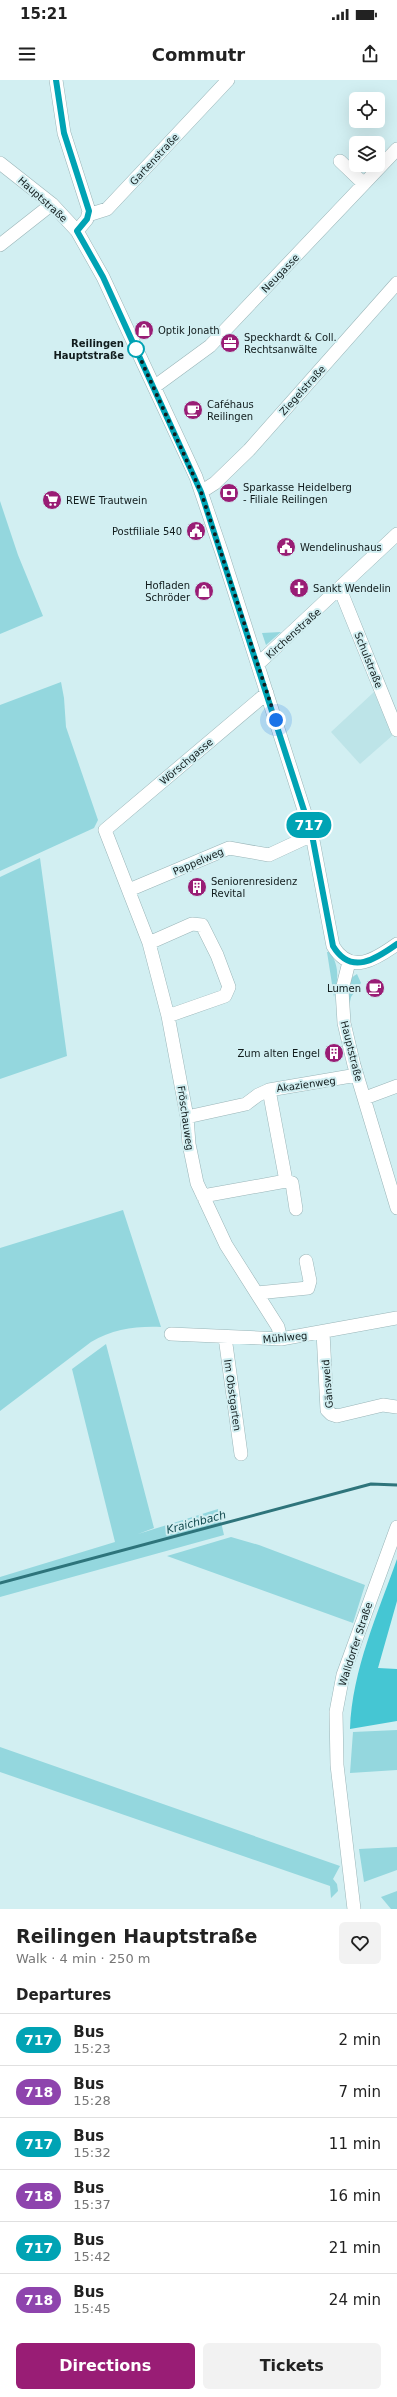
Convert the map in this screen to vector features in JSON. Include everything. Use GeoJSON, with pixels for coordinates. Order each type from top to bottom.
{"type":"FeatureCollection","features":[{"type":"Feature","properties":{"kind":"street"},"geometry":{"type":"LineString","coordinates":[[56,80],[64,133],[88,207],[88,215],[77,231]]}},
{"type":"Feature","properties":{"kind":"street","name":"Gartenstraße"},"geometry":{"type":"LineString","coordinates":[[88,215],[107,209],[228,80]]}},
{"type":"Feature","properties":{"kind":"street","name":"Neugasse"},"geometry":{"type":"LineString","coordinates":[[154,387],[210,346],[397,149]]}},
{"type":"Feature","properties":{"kind":"street"},"geometry":{"type":"LineString","coordinates":[[340,161],[364,184]]}},
{"type":"Feature","properties":{"kind":"street","name":"Hauptstraße"},"geometry":{"type":"LineString","coordinates":[[0,163],[52,204],[77,231],[103,277],[201,492],[258,664],[312,835],[331,939],[336,951],[349,962],[342,990],[344,1017],[357,1075],[397,1208]]}},
{"type":"Feature","properties":{"kind":"street"},"geometry":{"type":"LineString","coordinates":[[0,245],[52,204]]}},
{"type":"Feature","properties":{"kind":"street","name":"Ziegelstraße"},"geometry":{"type":"LineString","coordinates":[[201,492],[215,483],[249,450],[397,283]]}},
{"type":"Feature","properties":{"kind":"street","name":"Kirchenstraße"},"geometry":{"type":"LineString","coordinates":[[258,664],[340,589],[397,534]]}},
{"type":"Feature","properties":{"kind":"street","name":"Schulstraße"},"geometry":{"type":"LineString","coordinates":[[340,589],[397,730]]}},
{"type":"Feature","properties":{"kind":"street","name":"Wörschgasse"},"geometry":{"type":"LineString","coordinates":[[105,830],[267,693]]}},
{"type":"Feature","properties":{"kind":"street","name":"Fröschauweg"},"geometry":{"type":"LineString","coordinates":[[105,830],[149,943],[168,1016],[187,1117],[189,1144],[197,1183],[226,1245],[278,1327],[280,1339]]}},
{"type":"Feature","properties":{"kind":"street","name":"Pappelweg"},"geometry":{"type":"LineString","coordinates":[[129,890],[229,848],[269,855],[312,835]]}},
{"type":"Feature","properties":{"kind":"street"},"geometry":{"type":"LineString","coordinates":[[149,943],[192,924],[202,925],[217,955],[229,987],[225,996],[168,1016]]}},
{"type":"Feature","properties":{"kind":"street"},"geometry":{"type":"LineString","coordinates":[[349,962],[358,963],[371,960],[397,944]]}},
{"type":"Feature","properties":{"kind":"street","name":"Akazienweg"},"geometry":{"type":"LineString","coordinates":[[187,1117],[246,1104],[258,1095],[269,1090],[357,1075]]}},
{"type":"Feature","properties":{"kind":"street"},"geometry":{"type":"LineString","coordinates":[[365,1098],[397,1086]]}},
{"type":"Feature","properties":{"kind":"street"},"geometry":{"type":"LineString","coordinates":[[269,1090],[286,1181]]}},
{"type":"Feature","properties":{"kind":"street"},"geometry":{"type":"LineString","coordinates":[[203,1196],[286,1181],[292,1183],[296,1209]]}},
{"type":"Feature","properties":{"kind":"street"},"geometry":{"type":"LineString","coordinates":[[257,1292],[308,1288],[310,1281],[306,1261]]}},
{"type":"Feature","properties":{"kind":"street","name":"Mühlweg"},"geometry":{"type":"LineString","coordinates":[[171,1334],[280,1339],[397,1318]]}},
{"type":"Feature","properties":{"kind":"street","name":"Gänsweid"},"geometry":{"type":"LineString","coordinates":[[323,1332],[327,1410],[331,1414],[337,1416],[383,1406],[395,1406]]}},
{"type":"Feature","properties":{"kind":"street","name":"Im Obstgarten"},"geometry":{"type":"LineString","coordinates":[[225,1337],[241,1454]]}},
{"type":"Feature","properties":{"kind":"street","name":"Walldorfer Straße"},"geometry":{"type":"LineString","coordinates":[[354,1909],[337,1765],[336,1712],[343,1675],[397,1527]]}},
{"type":"Feature","properties":{"kind":"shaded area"},"geometry":{"type":"Polygon","coordinates":[[[0,501],[18,555],[43,616],[0,634],[0,501]]]}},
{"type":"Feature","properties":{"kind":"shaded area"},"geometry":{"type":"Polygon","coordinates":[[[281,632],[266,645],[262,633],[281,632]]]}},
{"type":"Feature","properties":{"kind":"shaded area"},"geometry":{"type":"Polygon","coordinates":[[[61,682],[64,698],[66,727],[98,820],[94,828],[0,871],[0,705],[61,682]]]}},
{"type":"Feature","properties":{"kind":"shaded area"},"geometry":{"type":"Polygon","coordinates":[[[374,692],[393,735],[360,764],[331,732],[374,692]]]}},
{"type":"Feature","properties":{"kind":"shaded area"},"geometry":{"type":"Polygon","coordinates":[[[40,858],[67,1056],[0,1079],[0,877],[40,858]]]}},
{"type":"Feature","properties":{"kind":"shaded area"},"geometry":{"type":"Polygon","coordinates":[[[327,952],[330,952],[337,968],[334,997],[327,952]]]}},
{"type":"Feature","properties":{"kind":"shaded area"},"geometry":{"type":"Polygon","coordinates":[[[357,974],[361,983],[351,997],[348,1011],[348,985],[357,974]]]}},
{"type":"Feature","properties":{"kind":"shaded area"},"geometry":{"type":"Polygon","coordinates":[[[123,1210],[161,1327],[125,1329],[108,1334],[91,1342],[0,1411],[0,1248],[123,1210]]]}},
{"type":"Feature","properties":{"kind":"shaded area"},"geometry":{"type":"Polygon","coordinates":[[[106,1344],[154,1528],[138,1534],[218,1509],[224,1535],[0,1597],[0,1577],[115,1542],[72,1369],[106,1344]]]}},
{"type":"Feature","properties":{"kind":"shaded area"},"geometry":{"type":"Polygon","coordinates":[[[231,1537],[259,1545],[365,1585],[353,1623],[167,1556],[231,1537]]]}},
{"type":"Feature","properties":{"kind":"shaded area"},"geometry":{"type":"Polygon","coordinates":[[[397,1559],[397,1601],[378,1668],[397,1669],[397,1721],[350,1729],[356,1685],[367,1642],[397,1559]]]}},
{"type":"Feature","properties":{"kind":"shaded area"},"geometry":{"type":"Polygon","coordinates":[[[397,1730],[397,1770],[350,1773],[353,1732],[397,1730]]]}},
{"type":"Feature","properties":{"kind":"shaded area"},"geometry":{"type":"Polygon","coordinates":[[[0,1747],[340,1866],[333,1879],[337,1884],[338,1891],[331,1898],[330,1886],[0,1772],[0,1747]]]}},
{"type":"Feature","properties":{"kind":"shaded area"},"geometry":{"type":"Polygon","coordinates":[[[397,1847],[397,1870],[364,1882],[359,1849],[397,1847]]]}},
{"type":"Feature","properties":{"kind":"shaded area"},"geometry":{"type":"Polygon","coordinates":[[[397,1891],[397,1909],[391,1909],[381,1897],[397,1891]]]}},
{"type":"Feature","properties":{"kind":"waterway","name":"Kraichbach"},"geometry":{"type":"LineString","coordinates":[[0,1583],[371,1484],[397,1485]]}},
{"type":"Feature","properties":{"kind":"bus line","name":"717"},"geometry":{"type":"LineString","coordinates":[[56,80],[59,111],[64,133],[89,211],[84,224],[77,231],[103,277],[201,492],[312,835],[333,946],[340,956],[349,962],[358,963],[376,958],[397,944]]}},
{"type":"Feature","properties":{"kind":"place","name":"Optik Jonath"},"geometry":{"type":"Point","coordinates":[144,330]}},
{"type":"Feature","properties":{"kind":"place","name":"Speckhardt & Coll. Rechtsanwälte"},"geometry":{"type":"Point","coordinates":[230,343]}},
{"type":"Feature","properties":{"kind":"place","name":"Reilingen Hauptstraße"},"geometry":{"type":"Point","coordinates":[136,349]}},
{"type":"Feature","properties":{"kind":"place","name":"Caféhaus Reilingen"},"geometry":{"type":"Point","coordinates":[193,410]}},
{"type":"Feature","properties":{"kind":"place","name":"Sparkasse Heidelberg - Filiale Reilingen"},"geometry":{"type":"Point","coordinates":[229,493]}},
{"type":"Feature","properties":{"kind":"place","name":"REWE Trautwein"},"geometry":{"type":"Point","coordinates":[52,500]}},
{"type":"Feature","properties":{"kind":"place","name":"Postfiliale 540"},"geometry":{"type":"Point","coordinates":[196,531]}},
{"type":"Feature","properties":{"kind":"place","name":"Wendelinushaus"},"geometry":{"type":"Point","coordinates":[286,547]}},
{"type":"Feature","properties":{"kind":"place","name":"Sankt Wendelin"},"geometry":{"type":"Point","coordinates":[299,588]}},
{"type":"Feature","properties":{"kind":"place","name":"Hofladen Schröder"},"geometry":{"type":"Point","coordinates":[204,591]}},
{"type":"Feature","properties":{"kind":"place","name":"Seniorenresidenz Revital"},"geometry":{"type":"Point","coordinates":[197,887]}},
{"type":"Feature","properties":{"kind":"place","name":"Lumen"},"geometry":{"type":"Point","coordinates":[375,988]}},
{"type":"Feature","properties":{"kind":"place","name":"Zum alten Engel"},"geometry":{"type":"Point","coordinates":[334,1053]}},
{"type":"Feature","properties":{"kind":"route"},"geometry":{"type":"LineString","coordinates":[[136,349],[201,492],[276,720]]}}]}
